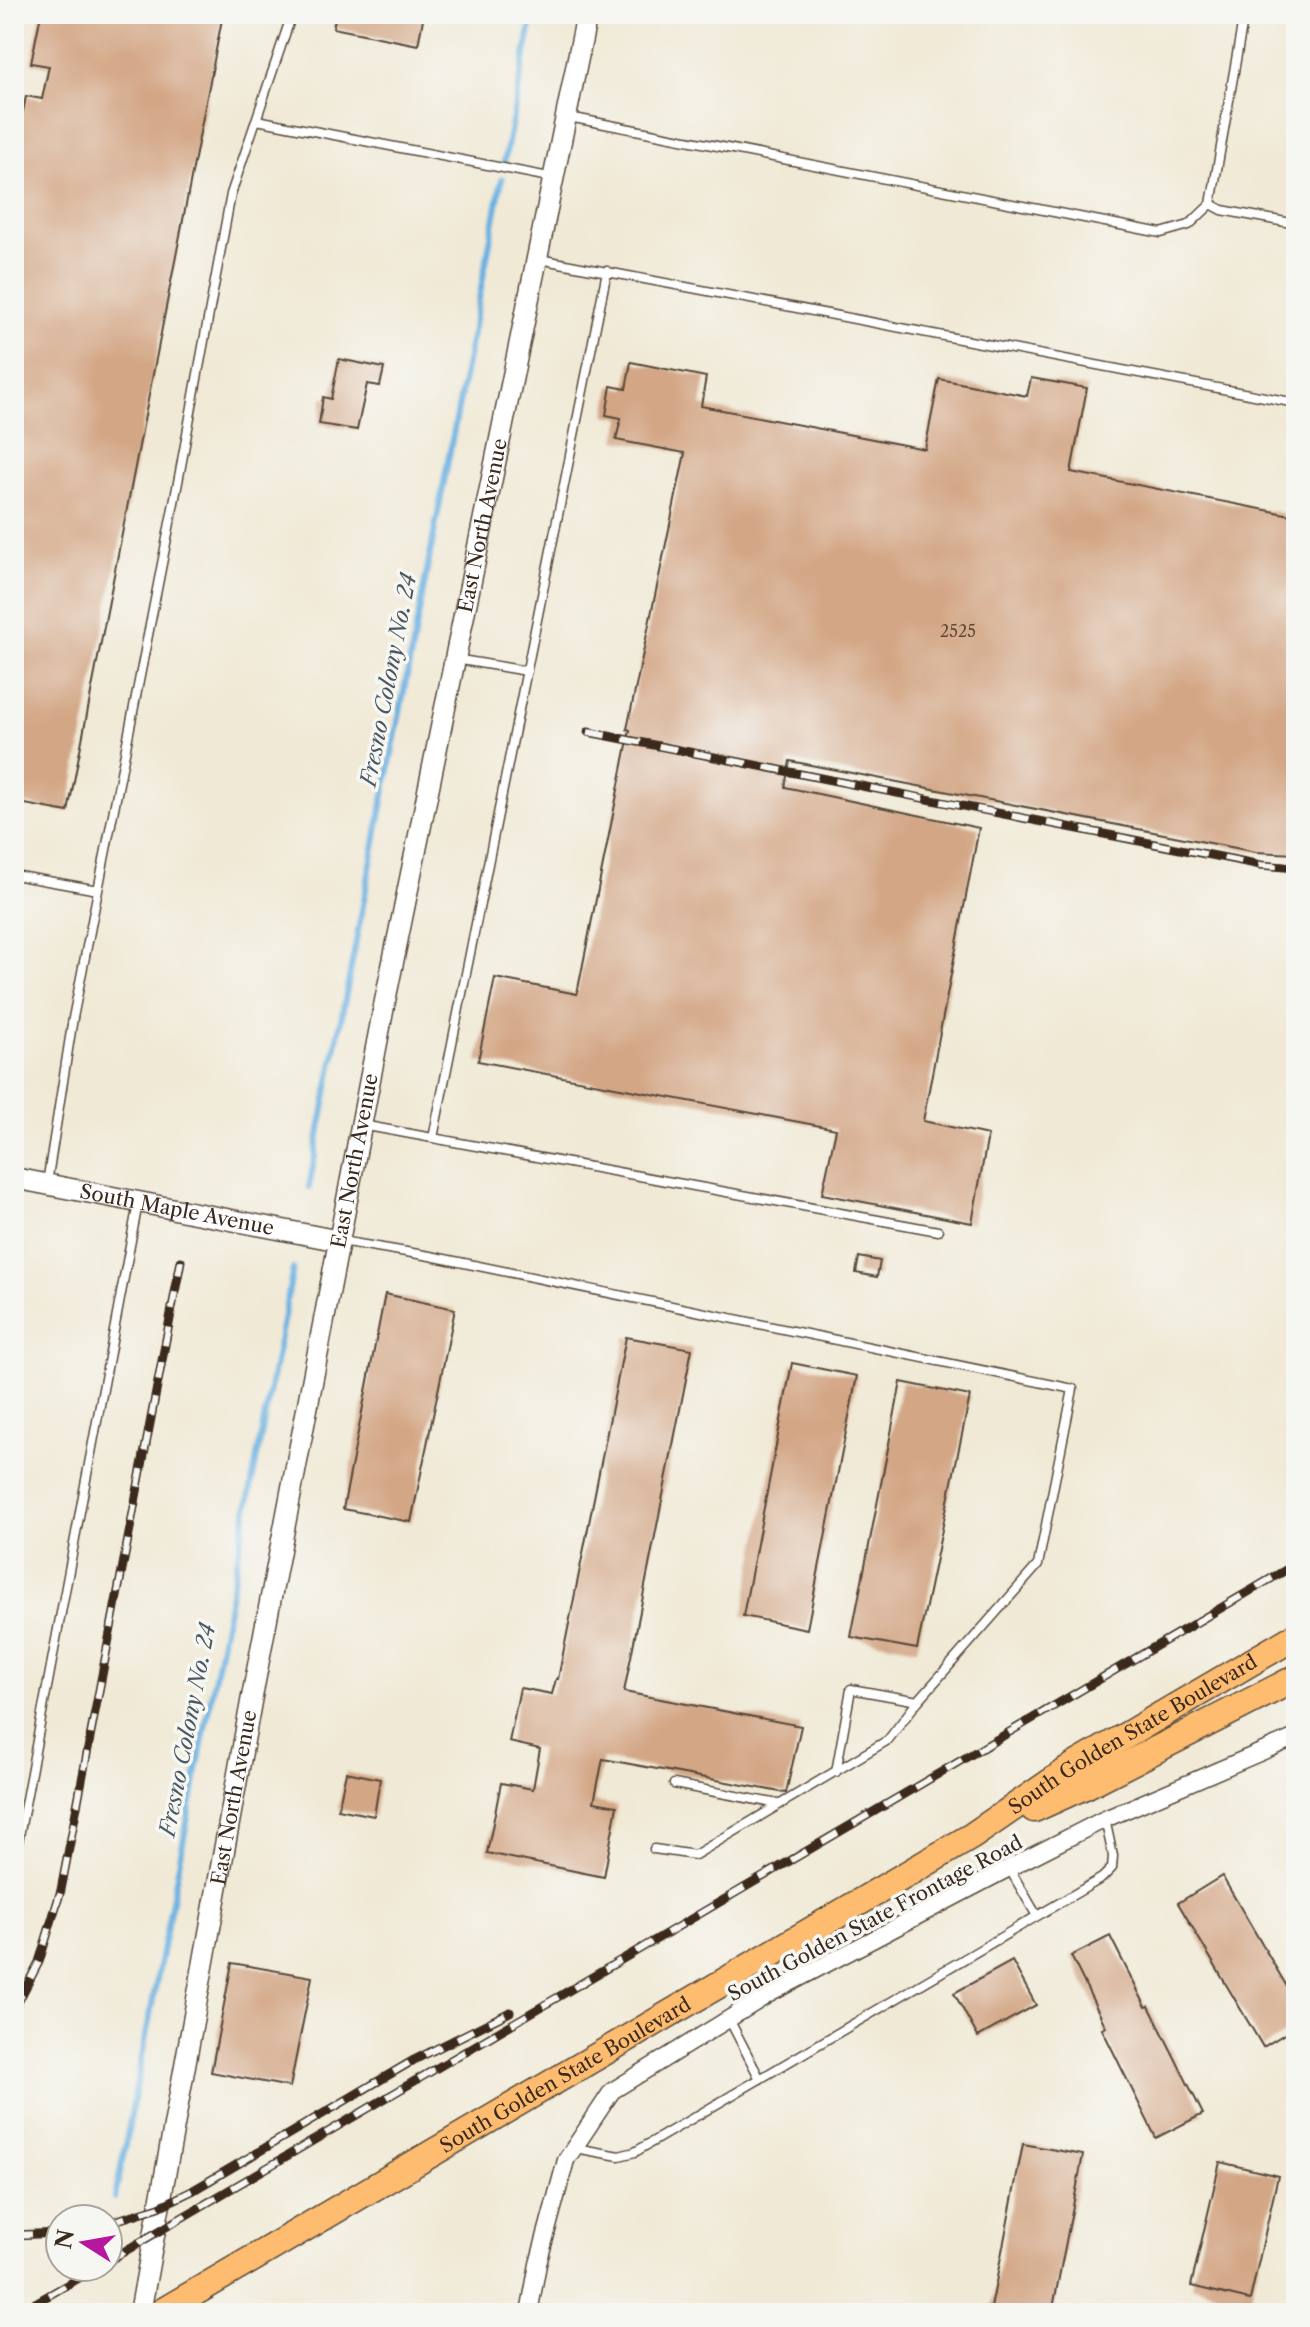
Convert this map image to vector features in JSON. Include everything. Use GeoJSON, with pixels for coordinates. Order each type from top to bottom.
{"type":"FeatureCollection","features":[{"type":"Feature","properties":{"kind":"main road","name":"South Golden State Boulevard"},"geometry":{"type":"LineString","coordinates":[[160,2313],[972,1836],[1074,1766],[1296,1636]]}},
{"type":"Feature","properties":{"kind":"main road","name":"South Golden State Boulevard"},"geometry":{"type":"LineString","coordinates":[[972,1836],[1087,1785],[1296,1678]]}},
{"type":"Feature","properties":{"kind":"street","name":"East North Avenue"},"geometry":{"type":"LineString","coordinates":[[140,2313],[248,1718],[361,1125],[587,14]]}},
{"type":"Feature","properties":{"kind":"street","name":"South Maple Avenue"},"geometry":{"type":"LineString","coordinates":[[14,1178],[340,1241]]}},
{"type":"Feature","properties":{"kind":"street","name":"South Golden State Frontage Road"},"geometry":{"type":"LineString","coordinates":[[529,2313],[538,2264],[566,2160],[612,2091],[769,1994],[1009,1868],[1105,1819],[1296,1737]]}},
{"type":"Feature","properties":{"kind":"lane"},"geometry":{"type":"LineString","coordinates":[[47,1184],[73,1018],[231,194],[292,14]]}},
{"type":"Feature","properties":{"kind":"lane"},"geometry":{"type":"LineString","coordinates":[[568,117],[1161,233],[1189,225],[1211,204],[1244,14]]}},
{"type":"Feature","properties":{"kind":"lane"},"geometry":{"type":"LineString","coordinates":[[257,120],[555,179]]}},
{"type":"Feature","properties":{"kind":"lane"},"geometry":{"type":"LineString","coordinates":[[1211,204],[1222,210],[1296,224]]}},
{"type":"Feature","properties":{"kind":"lane"},"geometry":{"type":"LineString","coordinates":[[539,258],[1296,403]]}},
{"type":"Feature","properties":{"kind":"lane"},"geometry":{"type":"LineString","coordinates":[[433,1138],[607,271]]}},
{"type":"Feature","properties":{"kind":"lane"},"geometry":{"type":"LineString","coordinates":[[454,659],[527,671]]}},
{"type":"Feature","properties":{"kind":"lane"},"geometry":{"type":"LineString","coordinates":[[14,875],[98,890]]}},
{"type":"Feature","properties":{"kind":"lane"},"geometry":{"type":"LineString","coordinates":[[361,1125],[938,1231]]}},
{"type":"Feature","properties":{"kind":"lane"},"geometry":{"type":"LineString","coordinates":[[14,1863],[138,1202]]}},
{"type":"Feature","properties":{"kind":"lane"},"geometry":{"type":"LineString","coordinates":[[340,1241],[430,1256],[1073,1389],[1038,1565],[918,1701],[888,1740],[695,1855],[654,1849]]}},
{"type":"Feature","properties":{"kind":"lane"},"geometry":{"type":"LineString","coordinates":[[836,1772],[851,1689],[918,1701]]}},
{"type":"Feature","properties":{"kind":"lane"},"geometry":{"type":"LineString","coordinates":[[674,1784],[779,1804]]}},
{"type":"Feature","properties":{"kind":"lane"},"geometry":{"type":"LineString","coordinates":[[574,2148],[619,2156],[635,2152],[1102,1878],[1112,1868],[1113,1856],[1105,1819]]}},
{"type":"Feature","properties":{"kind":"lane"},"geometry":{"type":"LineString","coordinates":[[1009,1868],[1037,1916]]}},
{"type":"Feature","properties":{"kind":"lane"},"geometry":{"type":"LineString","coordinates":[[729,2019],[760,2079]]}},
{"type":"Feature","properties":{"kind":"building"},"geometry":{"type":"Polygon","coordinates":[[[41,14],[223,14],[68,812],[14,802],[14,158],[26,96],[42,99],[49,66],[31,63],[41,14]]]}},
{"type":"Feature","properties":{"kind":"building"},"geometry":{"type":"Polygon","coordinates":[[[336,14],[424,14],[418,45],[333,28],[336,14]]]}},
{"type":"Feature","properties":{"kind":"building"},"geometry":{"type":"Polygon","coordinates":[[[339,359],[384,368],[380,386],[367,384],[357,430],[319,424],[323,397],[331,399],[339,359]]]}},
{"type":"Feature","properties":{"kind":"building"},"geometry":{"type":"Polygon","coordinates":[[[631,362],[706,377],[701,406],[925,449],[939,379],[1027,396],[1031,378],[1087,388],[1071,472],[1296,516],[1296,854],[1256,852],[790,761],[785,787],[979,828],[923,1121],[988,1135],[972,1223],[822,1194],[836,1129],[478,1061],[495,978],[577,994],[630,730],[627,729],[685,453],[616,440],[621,418],[606,415],[611,386],[626,389],[631,362]]]}},
{"type":"Feature","properties":{"kind":"building"},"geometry":{"type":"Polygon","coordinates":[[[859,1257],[880,1261],[877,1277],[856,1273],[859,1257]]]}},
{"type":"Feature","properties":{"kind":"building"},"geometry":{"type":"Polygon","coordinates":[[[385,1294],[455,1309],[411,1522],[343,1509],[385,1294]]]}},
{"type":"Feature","properties":{"kind":"building"},"geometry":{"type":"Polygon","coordinates":[[[626,1337],[692,1349],[624,1692],[801,1726],[786,1793],[603,1759],[594,1802],[617,1806],[604,1877],[487,1853],[501,1783],[533,1789],[540,1749],[509,1742],[520,1688],[552,1694],[558,1679],[626,1337]]]}},
{"type":"Feature","properties":{"kind":"building"},"geometry":{"type":"Polygon","coordinates":[[[792,1363],[857,1376],[807,1629],[743,1616],[792,1363]]]}},
{"type":"Feature","properties":{"kind":"building"},"geometry":{"type":"Polygon","coordinates":[[[901,1382],[970,1396],[917,1649],[851,1637],[901,1382]]]}},
{"type":"Feature","properties":{"kind":"building"},"geometry":{"type":"Polygon","coordinates":[[[346,1772],[380,1779],[374,1816],[338,1809],[346,1772]]]}},
{"type":"Feature","properties":{"kind":"building"},"geometry":{"type":"Polygon","coordinates":[[[1222,1876],[1296,2002],[1296,2027],[1263,2047],[1178,1903],[1222,1876]]]}},
{"type":"Feature","properties":{"kind":"building"},"geometry":{"type":"Polygon","coordinates":[[[1110,1936],[1203,2114],[1156,2138],[1102,2029],[1106,2027],[1071,1956],[1110,1936]]]}},
{"type":"Feature","properties":{"kind":"building"},"geometry":{"type":"Polygon","coordinates":[[[1012,1961],[1036,2005],[978,2037],[954,1993],[1012,1961]]]}},
{"type":"Feature","properties":{"kind":"building"},"geometry":{"type":"Polygon","coordinates":[[[232,1963],[312,1977],[290,2087],[211,2072],[232,1963]]]}},
{"type":"Feature","properties":{"kind":"building"},"geometry":{"type":"Polygon","coordinates":[[[1023,2144],[1083,2155],[1052,2313],[990,2313],[1023,2144]]]}},
{"type":"Feature","properties":{"kind":"building"},"geometry":{"type":"Polygon","coordinates":[[[1220,2162],[1278,2176],[1250,2300],[1191,2286],[1220,2162]]]}},
{"type":"Feature","properties":{"kind":"waterway","name":"Fresno Colony No. 24"},"geometry":{"type":"LineString","coordinates":[[504,163],[533,14]]}},
{"type":"Feature","properties":{"kind":"waterway","name":"Fresno Colony No. 24"},"geometry":{"type":"LineString","coordinates":[[309,1187],[502,179]]}},
{"type":"Feature","properties":{"kind":"waterway","name":"Fresno Colony No. 24"},"geometry":{"type":"LineString","coordinates":[[115,2198],[293,1269]]}},
{"type":"Feature","properties":{"kind":"railway"},"geometry":{"type":"LineString","coordinates":[[588,732],[1261,865],[1296,868]]}},
{"type":"Feature","properties":{"kind":"railway"},"geometry":{"type":"LineString","coordinates":[[14,2010],[39,1962],[61,1890],[181,1261]]}},
{"type":"Feature","properties":{"kind":"railway"},"geometry":{"type":"LineString","coordinates":[[124,2252],[1296,1564]]}},
{"type":"Feature","properties":{"kind":"railway"},"geometry":{"type":"LineString","coordinates":[[124,2218],[159,2207],[192,2191],[414,2060],[510,2012]]}},
{"type":"Feature","properties":{"kind":"railway"},"geometry":{"type":"LineString","coordinates":[[14,2235],[44,2234]]}},
{"type":"Feature","properties":{"kind":"railway"},"geometry":{"type":"LineString","coordinates":[[18,2313],[70,2283]]}}]}
